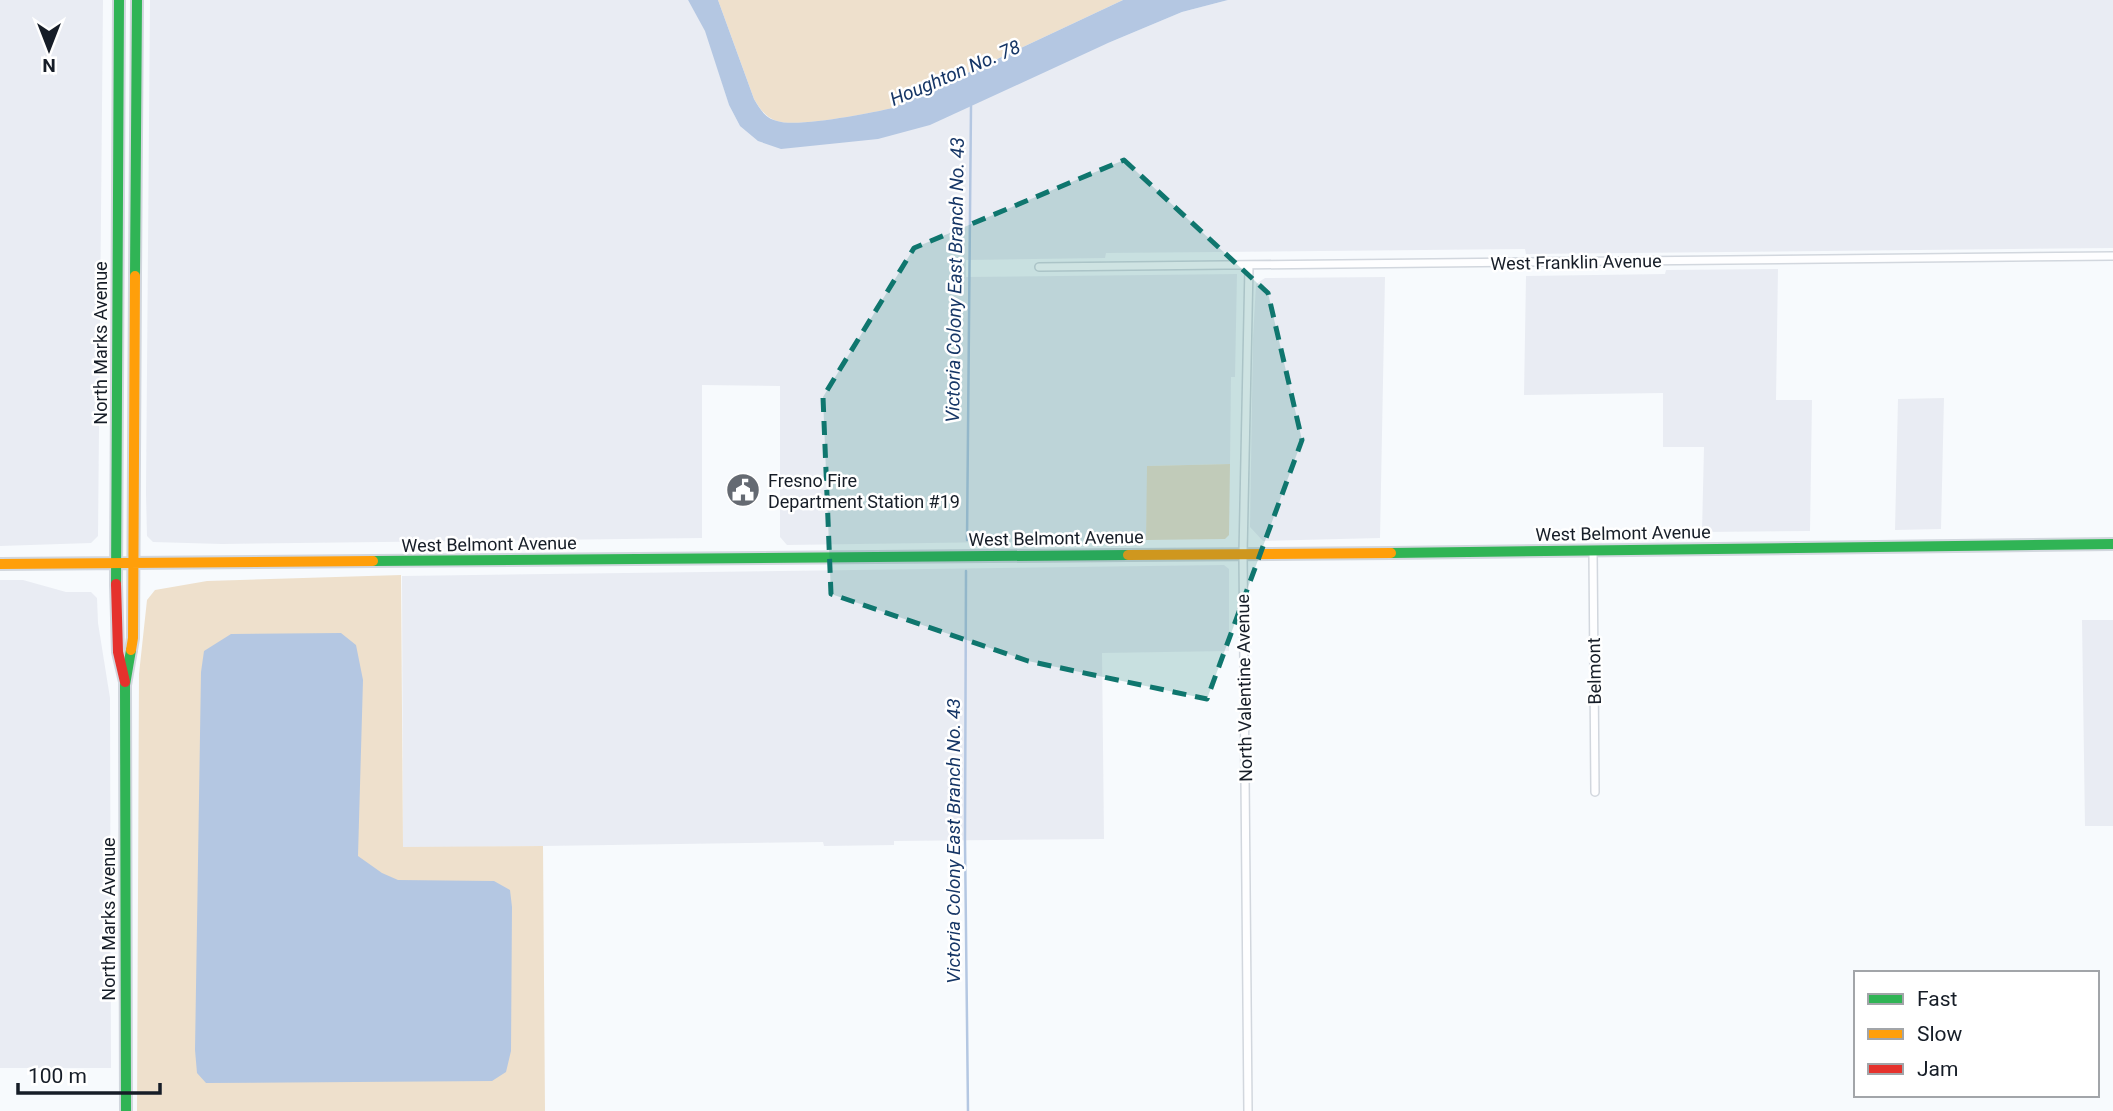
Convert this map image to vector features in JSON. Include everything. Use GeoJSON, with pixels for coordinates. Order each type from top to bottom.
{"type":"FeatureCollection","features":[{"type":"Feature","properties":{"kind":"street","name":"North Marks Avenue"},"geometry":{"type":"LineString","coordinates":[[120,0],[115,564],[118,652],[125,685],[126,1111]]}},
{"type":"Feature","properties":{"kind":"street","name":"North Marks Avenue"},"geometry":{"type":"LineString","coordinates":[[125,685],[133,638],[137,0]]}},
{"type":"Feature","properties":{"kind":"street","name":"West Franklin Avenue"},"geometry":{"type":"LineString","coordinates":[[1039,267],[2113,256]]}},
{"type":"Feature","properties":{"kind":"street","name":"North Valentine Avenue"},"geometry":{"type":"LineString","coordinates":[[1248,1111],[1243,554],[1249,266]]}},
{"type":"Feature","properties":{"kind":"street","name":"West Belmont Avenue"},"geometry":{"type":"LineString","coordinates":[[0,564],[2113,544]]}},
{"type":"Feature","properties":{"kind":"street","name":"Belmont"},"geometry":{"type":"LineString","coordinates":[[1593,551],[1595,792]]}},
{"type":"Feature","properties":{"kind":"highlighted area"},"geometry":{"type":"Polygon","coordinates":[[[1124,160],[1268,293],[1302,440],[1207,699],[1028,661],[831,594],[823,397],[914,248],[1124,160]]]}},
{"type":"Feature","properties":{"kind":"shaded area"},"geometry":{"type":"Polygon","coordinates":[[[0,0],[103,0],[98,536],[91,543],[0,546],[0,0]]]}},
{"type":"Feature","properties":{"kind":"shaded area"},"geometry":{"type":"Polygon","coordinates":[[[150,0],[688,0],[706,31],[729,105],[740,126],[1108,43],[1182,12],[1228,0],[2113,0],[2113,248],[1526,254],[1525,249],[1106,253],[1105,258],[966,260],[966,277],[1237,274],[1235,377],[1231,377],[1230,464],[1148,466],[1146,540],[787,545],[780,537],[780,386],[702,385],[702,538],[222,544],[153,542],[147,536],[146,494],[150,0]]]}},
{"type":"Feature","properties":{"kind":"shaded area"},"geometry":{"type":"Polygon","coordinates":[[[718,0],[1123,0],[893,108],[834,119],[787,123],[770,118],[754,99],[718,0]]]}},
{"type":"Feature","properties":{"kind":"shaded area"},"geometry":{"type":"Polygon","coordinates":[[[1778,269],[1776,400],[1812,400],[1810,531],[1702,532],[1704,447],[1663,447],[1663,393],[1524,395],[1526,276],[1665,274],[1666,270],[1778,269]]]}},
{"type":"Feature","properties":{"kind":"shaded area"},"geometry":{"type":"Polygon","coordinates":[[[1385,277],[1380,538],[1263,541],[1250,527],[1256,284],[1265,278],[1385,277]]]}},
{"type":"Feature","properties":{"kind":"shaded area"},"geometry":{"type":"Polygon","coordinates":[[[1944,398],[1941,529],[1895,530],[1898,399],[1944,398]]]}},
{"type":"Feature","properties":{"kind":"shaded area"},"geometry":{"type":"Polygon","coordinates":[[[1230,464],[1229,535],[1225,539],[1146,540],[1147,466],[1230,464]]]}},
{"type":"Feature","properties":{"kind":"shaded area"},"geometry":{"type":"Polygon","coordinates":[[[1224,565],[1229,569],[1229,651],[1102,653],[1104,839],[894,841],[894,845],[824,846],[823,842],[403,848],[402,576],[1224,565]]]}},
{"type":"Feature","properties":{"kind":"shaded area"},"geometry":{"type":"Polygon","coordinates":[[[401,575],[403,847],[543,846],[545,1111],[137,1111],[139,674],[147,600],[155,590],[207,581],[401,575]]]}},
{"type":"Feature","properties":{"kind":"shaded area"},"geometry":{"type":"Polygon","coordinates":[[[0,580],[23,580],[66,592],[91,592],[97,598],[98,623],[110,698],[111,1068],[0,1068],[0,580]]]}},
{"type":"Feature","properties":{"kind":"shaded area"},"geometry":{"type":"Polygon","coordinates":[[[2082,620],[2113,620],[2113,826],[2085,826],[2082,620]]]}},
{"type":"Feature","properties":{"kind":"water"},"geometry":{"type":"Polygon","coordinates":[[[688,0],[718,0],[754,99],[761,110],[777,121],[800,123],[893,108],[1123,0],[1228,0],[1182,12],[1108,43],[930,125],[878,139],[781,149],[758,141],[740,126],[729,105],[705,31],[688,0]]]}},
{"type":"Feature","properties":{"kind":"water"},"geometry":{"type":"Polygon","coordinates":[[[341,633],[356,645],[363,680],[358,856],[382,873],[398,880],[494,881],[510,890],[511,1051],[506,1072],[492,1081],[206,1083],[197,1073],[195,1050],[201,672],[204,651],[231,634],[341,633]]]}},
{"type":"Feature","properties":{"kind":"waterway","name":"Victoria Colony East Branch No. 43"},"geometry":{"type":"LineString","coordinates":[[967,540],[971,106]]}},
{"type":"Feature","properties":{"kind":"waterway","name":"Victoria Colony East Branch No. 43"},"geometry":{"type":"LineString","coordinates":[[966,571],[968,1111]]}},
{"type":"Feature","properties":{"kind":"traffic: fast"},"geometry":{"type":"LineString","coordinates":[[116,584],[119,0]]}},
{"type":"Feature","properties":{"kind":"traffic: fast"},"geometry":{"type":"LineString","coordinates":[[135,276],[137,0]]}},
{"type":"Feature","properties":{"kind":"traffic: fast"},"geometry":{"type":"LineString","coordinates":[[1391,553],[2113,544]]}},
{"type":"Feature","properties":{"kind":"traffic: fast"},"geometry":{"type":"LineString","coordinates":[[373,561],[1128,555]]}},
{"type":"Feature","properties":{"kind":"traffic: fast"},"geometry":{"type":"LineString","coordinates":[[126,1111],[125,685],[131,650]]}},
{"type":"Feature","properties":{"kind":"traffic: slow"},"geometry":{"type":"LineString","coordinates":[[131,650],[135,276]]}},
{"type":"Feature","properties":{"kind":"traffic: slow"},"geometry":{"type":"LineString","coordinates":[[1128,555],[1391,553]]}},
{"type":"Feature","properties":{"kind":"traffic: slow"},"geometry":{"type":"LineString","coordinates":[[0,564],[373,561]]}},
{"type":"Feature","properties":{"kind":"traffic: jam"},"geometry":{"type":"LineString","coordinates":[[116,584],[118,652],[125,682]]}},
{"type":"Feature","properties":{"kind":"place","name":"Fresno Fire Department Station #19"},"geometry":{"type":"Point","coordinates":[743,490]}},
{"type":"Feature","properties":{"kind":"water label","name":"Houghton No. 78"},"geometry":{"type":"Point","coordinates":[955,73]}}]}
